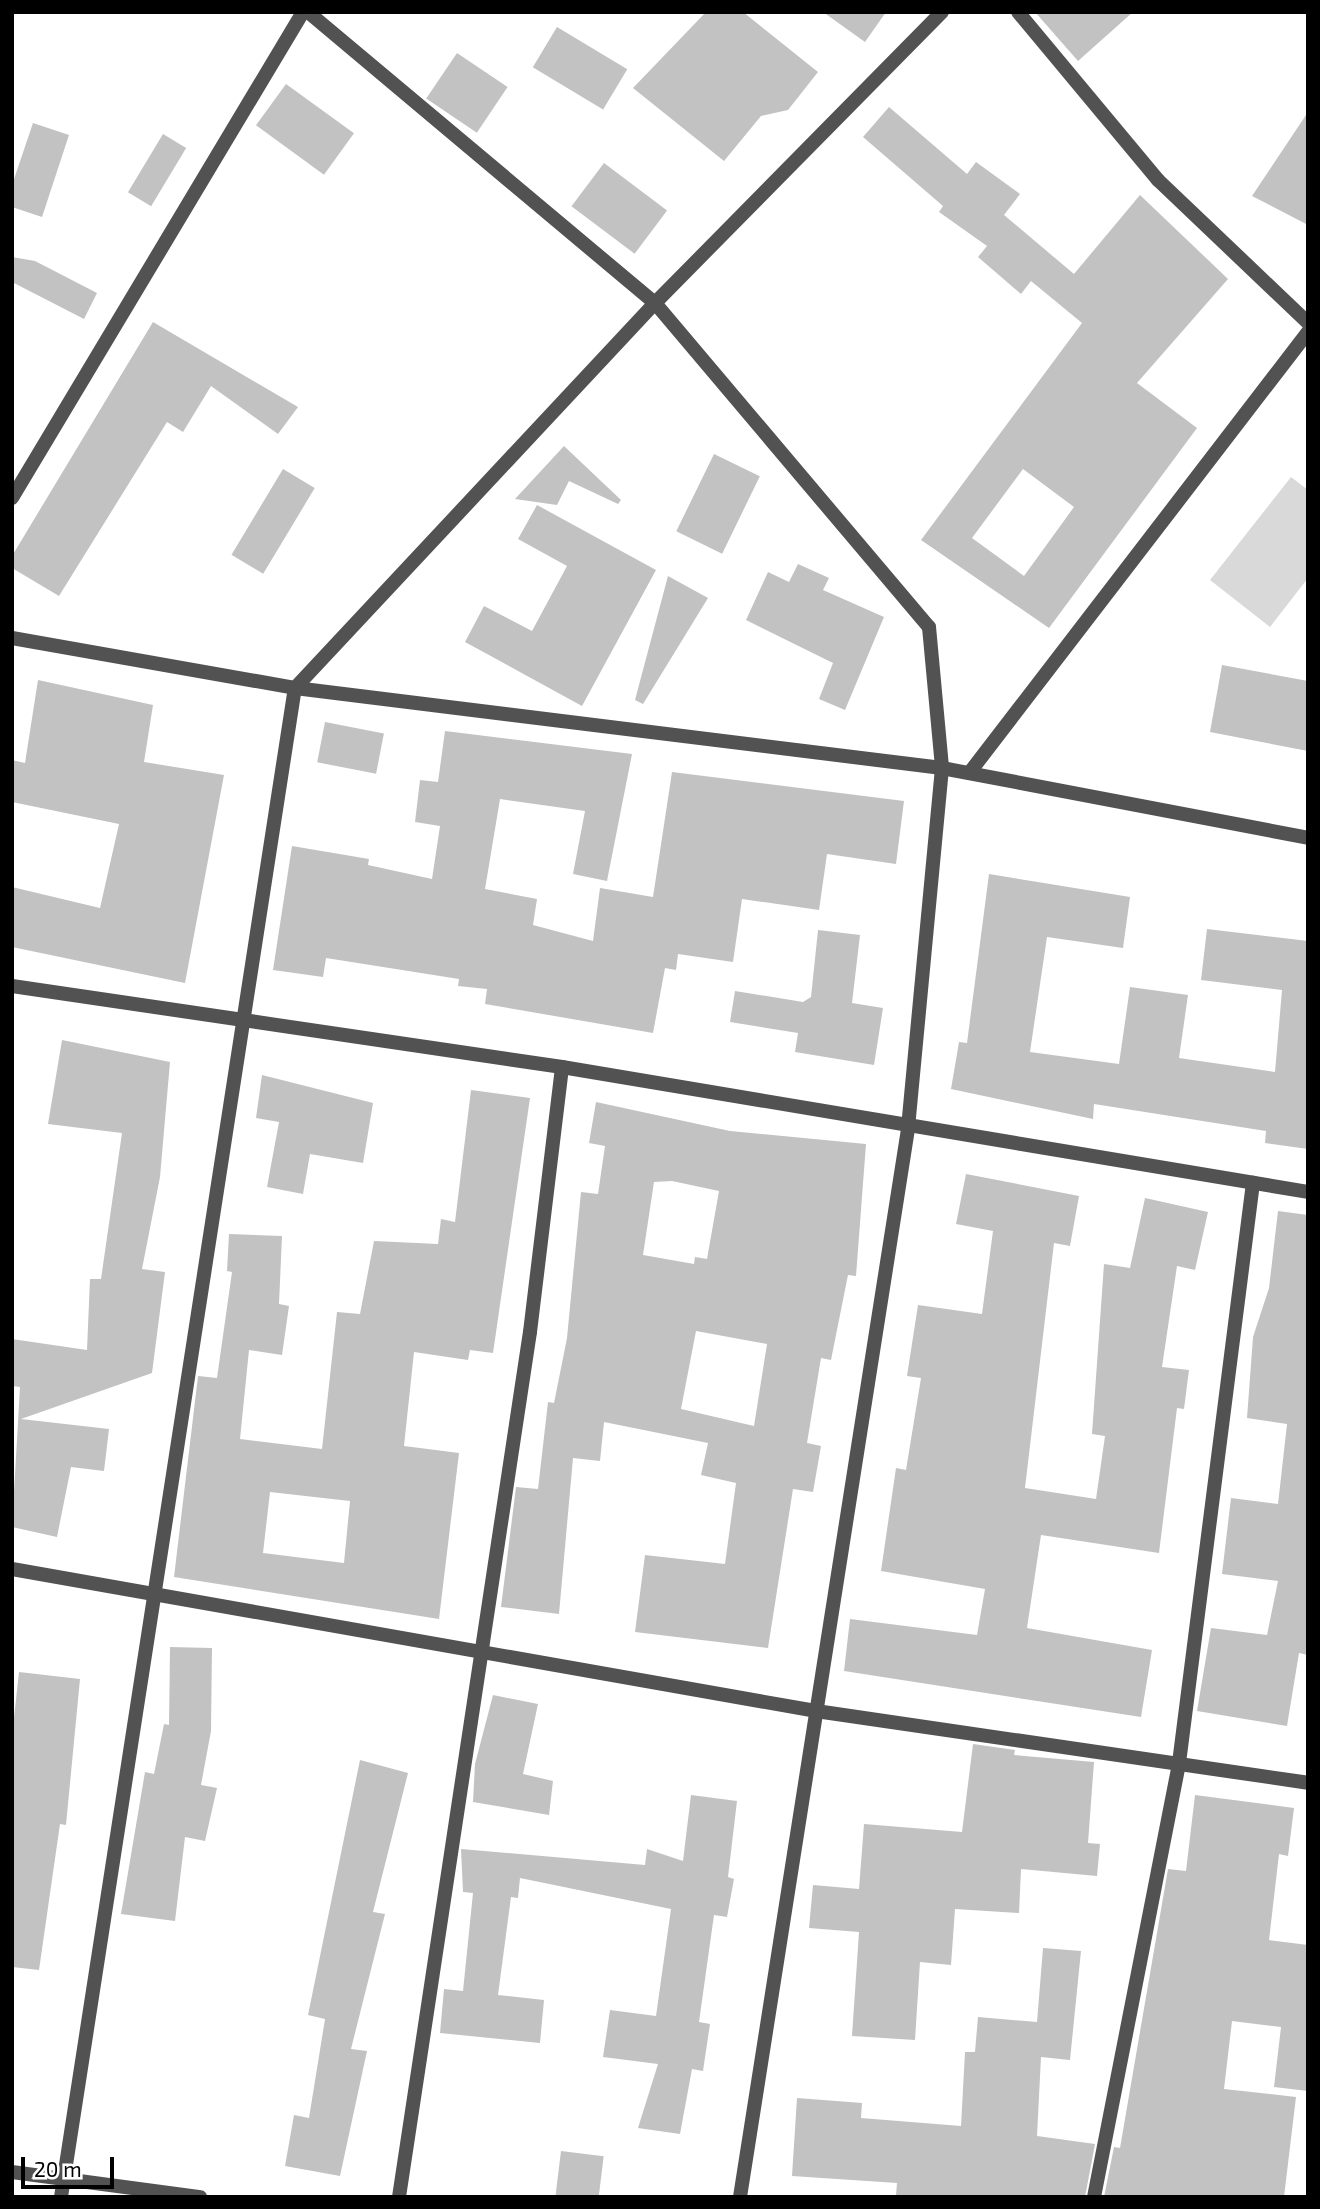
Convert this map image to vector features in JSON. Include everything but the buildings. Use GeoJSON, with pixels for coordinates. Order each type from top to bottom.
{"type":"FeatureCollection","features":[{"type":"Feature","properties":{"kind":"street"},"geometry":{"type":"LineString","coordinates":[[12,498],[305,12],[655,303],[929,627],[942,768],[908,1129],[740,2197]]}},
{"type":"Feature","properties":{"kind":"street"},"geometry":{"type":"LineString","coordinates":[[61,2197],[150,1593],[295,688],[655,303],[942,12]]}},
{"type":"Feature","properties":{"kind":"street"},"geometry":{"type":"LineString","coordinates":[[1018,12],[1158,180],[1308,323]]}},
{"type":"Feature","properties":{"kind":"street"},"geometry":{"type":"LineString","coordinates":[[970,772],[1308,332]]}},
{"type":"Feature","properties":{"kind":"street"},"geometry":{"type":"LineString","coordinates":[[12,638],[295,688],[970,772],[1308,838]]}},
{"type":"Feature","properties":{"kind":"street"},"geometry":{"type":"LineString","coordinates":[[12,986],[562,1066],[908,1129],[1308,1192]]}},
{"type":"Feature","properties":{"kind":"street"},"geometry":{"type":"LineString","coordinates":[[399,2197],[485,1648],[562,1066]]}},
{"type":"Feature","properties":{"kind":"street"},"geometry":{"type":"LineString","coordinates":[[1094,2197],[1179,1763],[1252,1183]]}},
{"type":"Feature","properties":{"kind":"street"},"geometry":{"type":"LineString","coordinates":[[12,1569],[485,1648],[816,1711],[1308,1783]]}},
{"type":"Feature","properties":{"kind":"street"},"geometry":{"type":"LineString","coordinates":[[12,2172],[200,2197]]}},
{"type":"Feature","properties":{"kind":"shaded area"},"geometry":{"type":"Polygon","coordinates":[[[1291,477],[1308,490],[1308,578],[1270,627],[1210,580],[1291,477]]]}}]}
